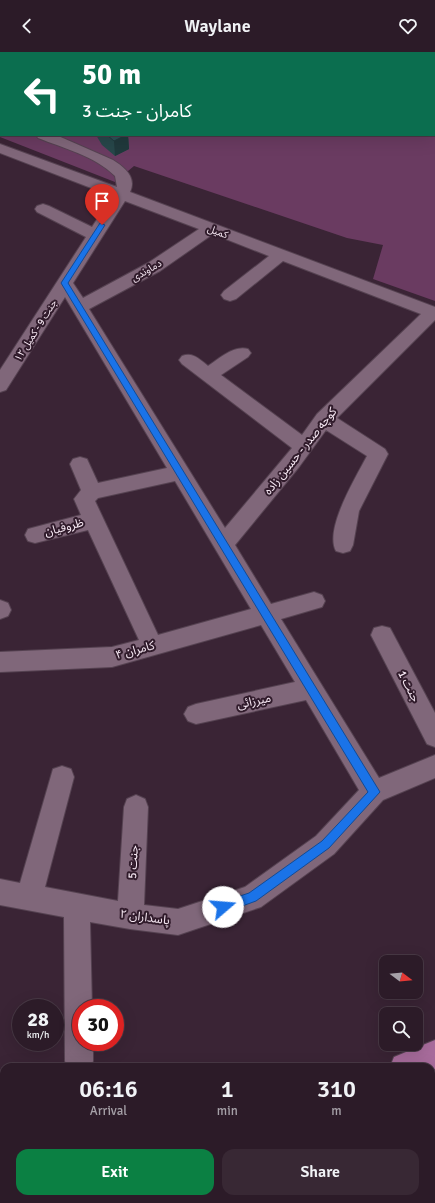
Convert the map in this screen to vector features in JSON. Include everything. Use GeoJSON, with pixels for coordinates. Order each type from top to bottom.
{"type":"FeatureCollection","features":[{"type":"Feature","properties":{"kind":"street"},"geometry":{"type":"LineString","coordinates":[[45,136],[100,159],[115,168],[123,175],[125,183],[122,194]]}},
{"type":"Feature","properties":{"kind":"street","name":"کمیل"},"geometry":{"type":"LineString","coordinates":[[6,155],[122,194],[434,312]]}},
{"type":"Feature","properties":{"kind":"street","name":"جنت 9 - کمیل ۱۲"},"geometry":{"type":"LineString","coordinates":[[0,386],[122,194]]}},
{"type":"Feature","properties":{"kind":"street"},"geometry":{"type":"LineString","coordinates":[[43,208],[95,235]]}},
{"type":"Feature","properties":{"kind":"street","name":"دماوندی"},"geometry":{"type":"LineString","coordinates":[[80,307],[154,267],[210,228]]}},
{"type":"Feature","properties":{"kind":"street"},"geometry":{"type":"LineString","coordinates":[[230,295],[281,255]]}},
{"type":"Feature","properties":{"kind":"street"},"geometry":{"type":"LineString","coordinates":[[65,283],[374,792]]}},
{"type":"Feature","properties":{"kind":"street","name":"کوچه صدر - حسین زاده"},"geometry":{"type":"LineString","coordinates":[[224,544],[324,419],[434,312]]}},
{"type":"Feature","properties":{"kind":"street"},"geometry":{"type":"LineString","coordinates":[[207,374],[242,353]]}},
{"type":"Feature","properties":{"kind":"street"},"geometry":{"type":"LineString","coordinates":[[188,360],[303,446]]}},
{"type":"Feature","properties":{"kind":"street"},"geometry":{"type":"LineString","coordinates":[[324,419],[378,454],[349,511],[343,545]]}},
{"type":"Feature","properties":{"kind":"street"},"geometry":{"type":"LineString","coordinates":[[80,464],[92,492]]}},
{"type":"Feature","properties":{"kind":"street"},"geometry":{"type":"LineString","coordinates":[[152,645],[84,499],[92,492],[180,472]]}},
{"type":"Feature","properties":{"kind":"street","name":"ظروفیان"},"geometry":{"type":"LineString","coordinates":[[35,535],[94,520]]}},
{"type":"Feature","properties":{"kind":"street","name":"کامران ۴"},"geometry":{"type":"LineString","coordinates":[[0,662],[112,656],[314,601]]}},
{"type":"Feature","properties":{"kind":"street","name":"جنت 1"},"geometry":{"type":"LineString","coordinates":[[382,635],[435,736]]}},
{"type":"Feature","properties":{"kind":"street","name":"میرزائی"},"geometry":{"type":"LineString","coordinates":[[196,714],[312,689]]}},
{"type":"Feature","properties":{"kind":"street","name":"پاسداران ۲"},"geometry":{"type":"LineString","coordinates":[[0,892],[130,916],[178,922],[252,898],[325,845],[374,792],[435,766]]}},
{"type":"Feature","properties":{"kind":"street"},"geometry":{"type":"LineString","coordinates":[[29,897],[62,778]]}},
{"type":"Feature","properties":{"kind":"street","name":"جنت 5"},"geometry":{"type":"LineString","coordinates":[[130,916],[136,807]]}},
{"type":"Feature","properties":{"kind":"street"},"geometry":{"type":"LineString","coordinates":[[77,906],[79,1061]]}},
{"type":"Feature","properties":{"kind":"shaded area"},"geometry":{"type":"Polygon","coordinates":[[[435,136],[435,301],[373,279],[383,245],[347,238],[134,166],[115,182],[0,137],[435,136]]]}},
{"type":"Feature","properties":{"kind":"building"},"geometry":{"type":"Polygon","coordinates":[[[108,136],[124,136],[114,141],[108,136]]]}},
{"type":"Feature","properties":{"kind":"route"},"geometry":{"type":"LineString","coordinates":[[102,225],[65,283],[374,792],[325,845],[252,898],[223,907]]}}]}
